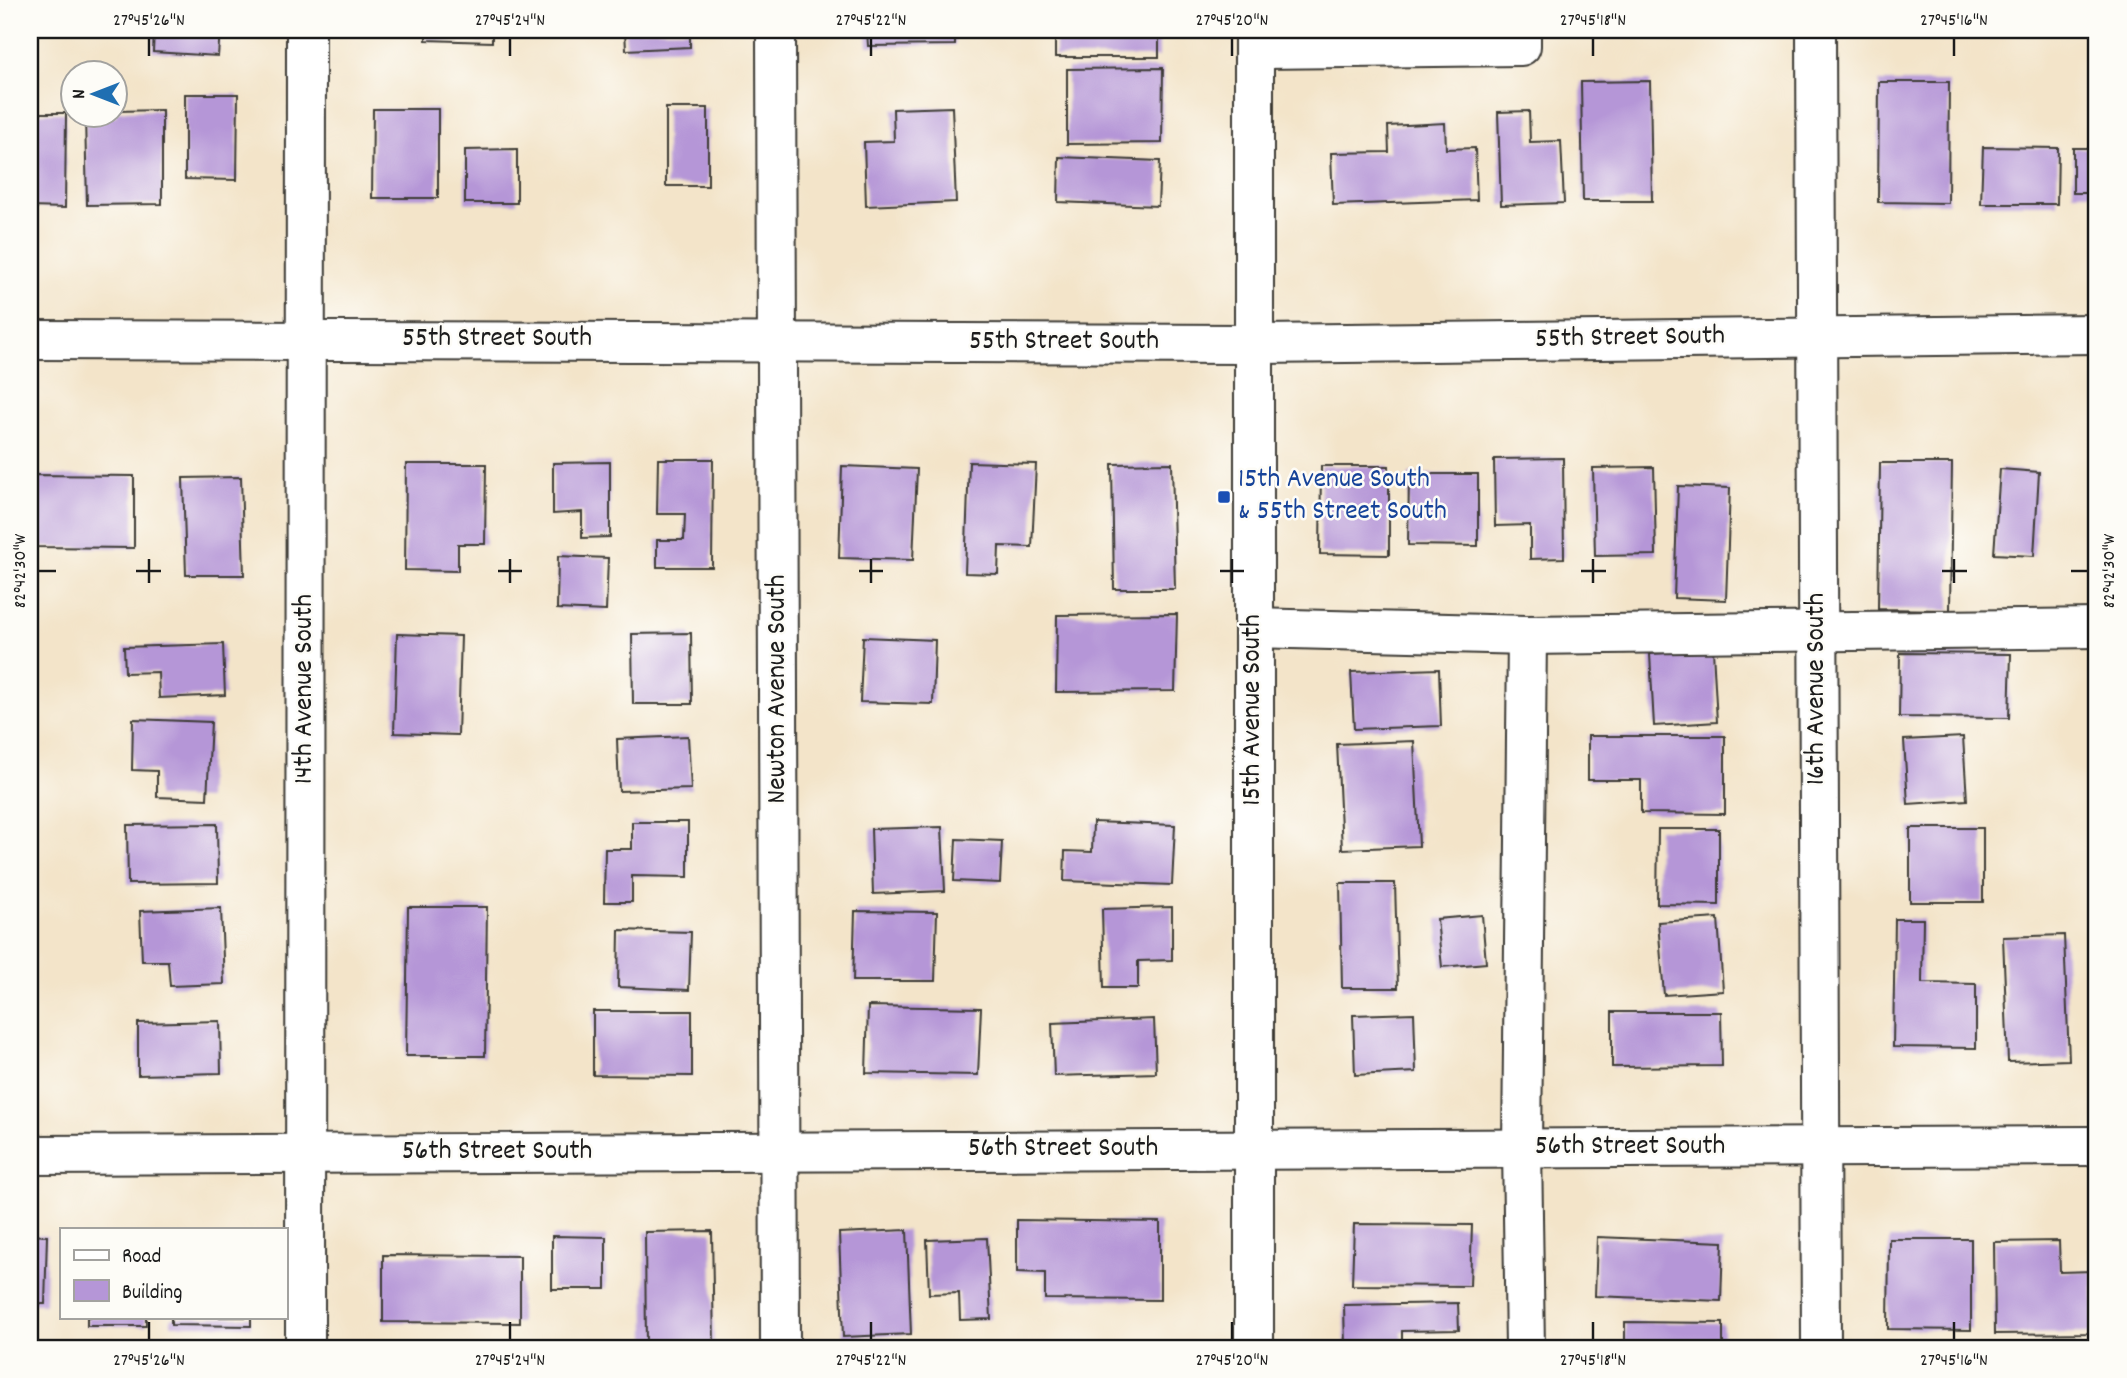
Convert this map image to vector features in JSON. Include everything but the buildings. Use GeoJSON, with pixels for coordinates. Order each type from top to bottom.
{"type":"FeatureCollection","features":[{"type":"Feature","properties":{"kind":"street","name":"14th Avenue South"},"geometry":{"type":"LineString","coordinates":[[305,1348],[306,30]]}},
{"type":"Feature","properties":{"kind":"street","name":"Newton Avenue South"},"geometry":{"type":"LineString","coordinates":[[776,30],[780,1348]]}},
{"type":"Feature","properties":{"kind":"street"},"geometry":{"type":"LineString","coordinates":[[1254,39],[1521,46],[1521,30]]}},
{"type":"Feature","properties":{"kind":"street","name":"16th Avenue South"},"geometry":{"type":"LineString","coordinates":[[1816,30],[1821,1348]]}},
{"type":"Feature","properties":{"kind":"street","name":"15th Avenue South"},"geometry":{"type":"LineString","coordinates":[[1254,39],[1254,1348]]}},
{"type":"Feature","properties":{"kind":"street","name":"55th Street South"},"geometry":{"type":"LineString","coordinates":[[30,340],[1254,344],[2097,334]]}},
{"type":"Feature","properties":{"kind":"street"},"geometry":{"type":"LineString","coordinates":[[1254,628],[1527,635],[2097,628]]}},
{"type":"Feature","properties":{"kind":"street"},"geometry":{"type":"LineString","coordinates":[[1525,1348],[1522,1149],[1527,635]]}},
{"type":"Feature","properties":{"kind":"street","name":"56th Street South"},"geometry":{"type":"LineString","coordinates":[[30,1155],[2097,1146]]}},
{"type":"Feature","properties":{"kind":"place","name":"15th Avenue South & 55th Street South"},"geometry":{"type":"Point","coordinates":[1224,497]}}]}
